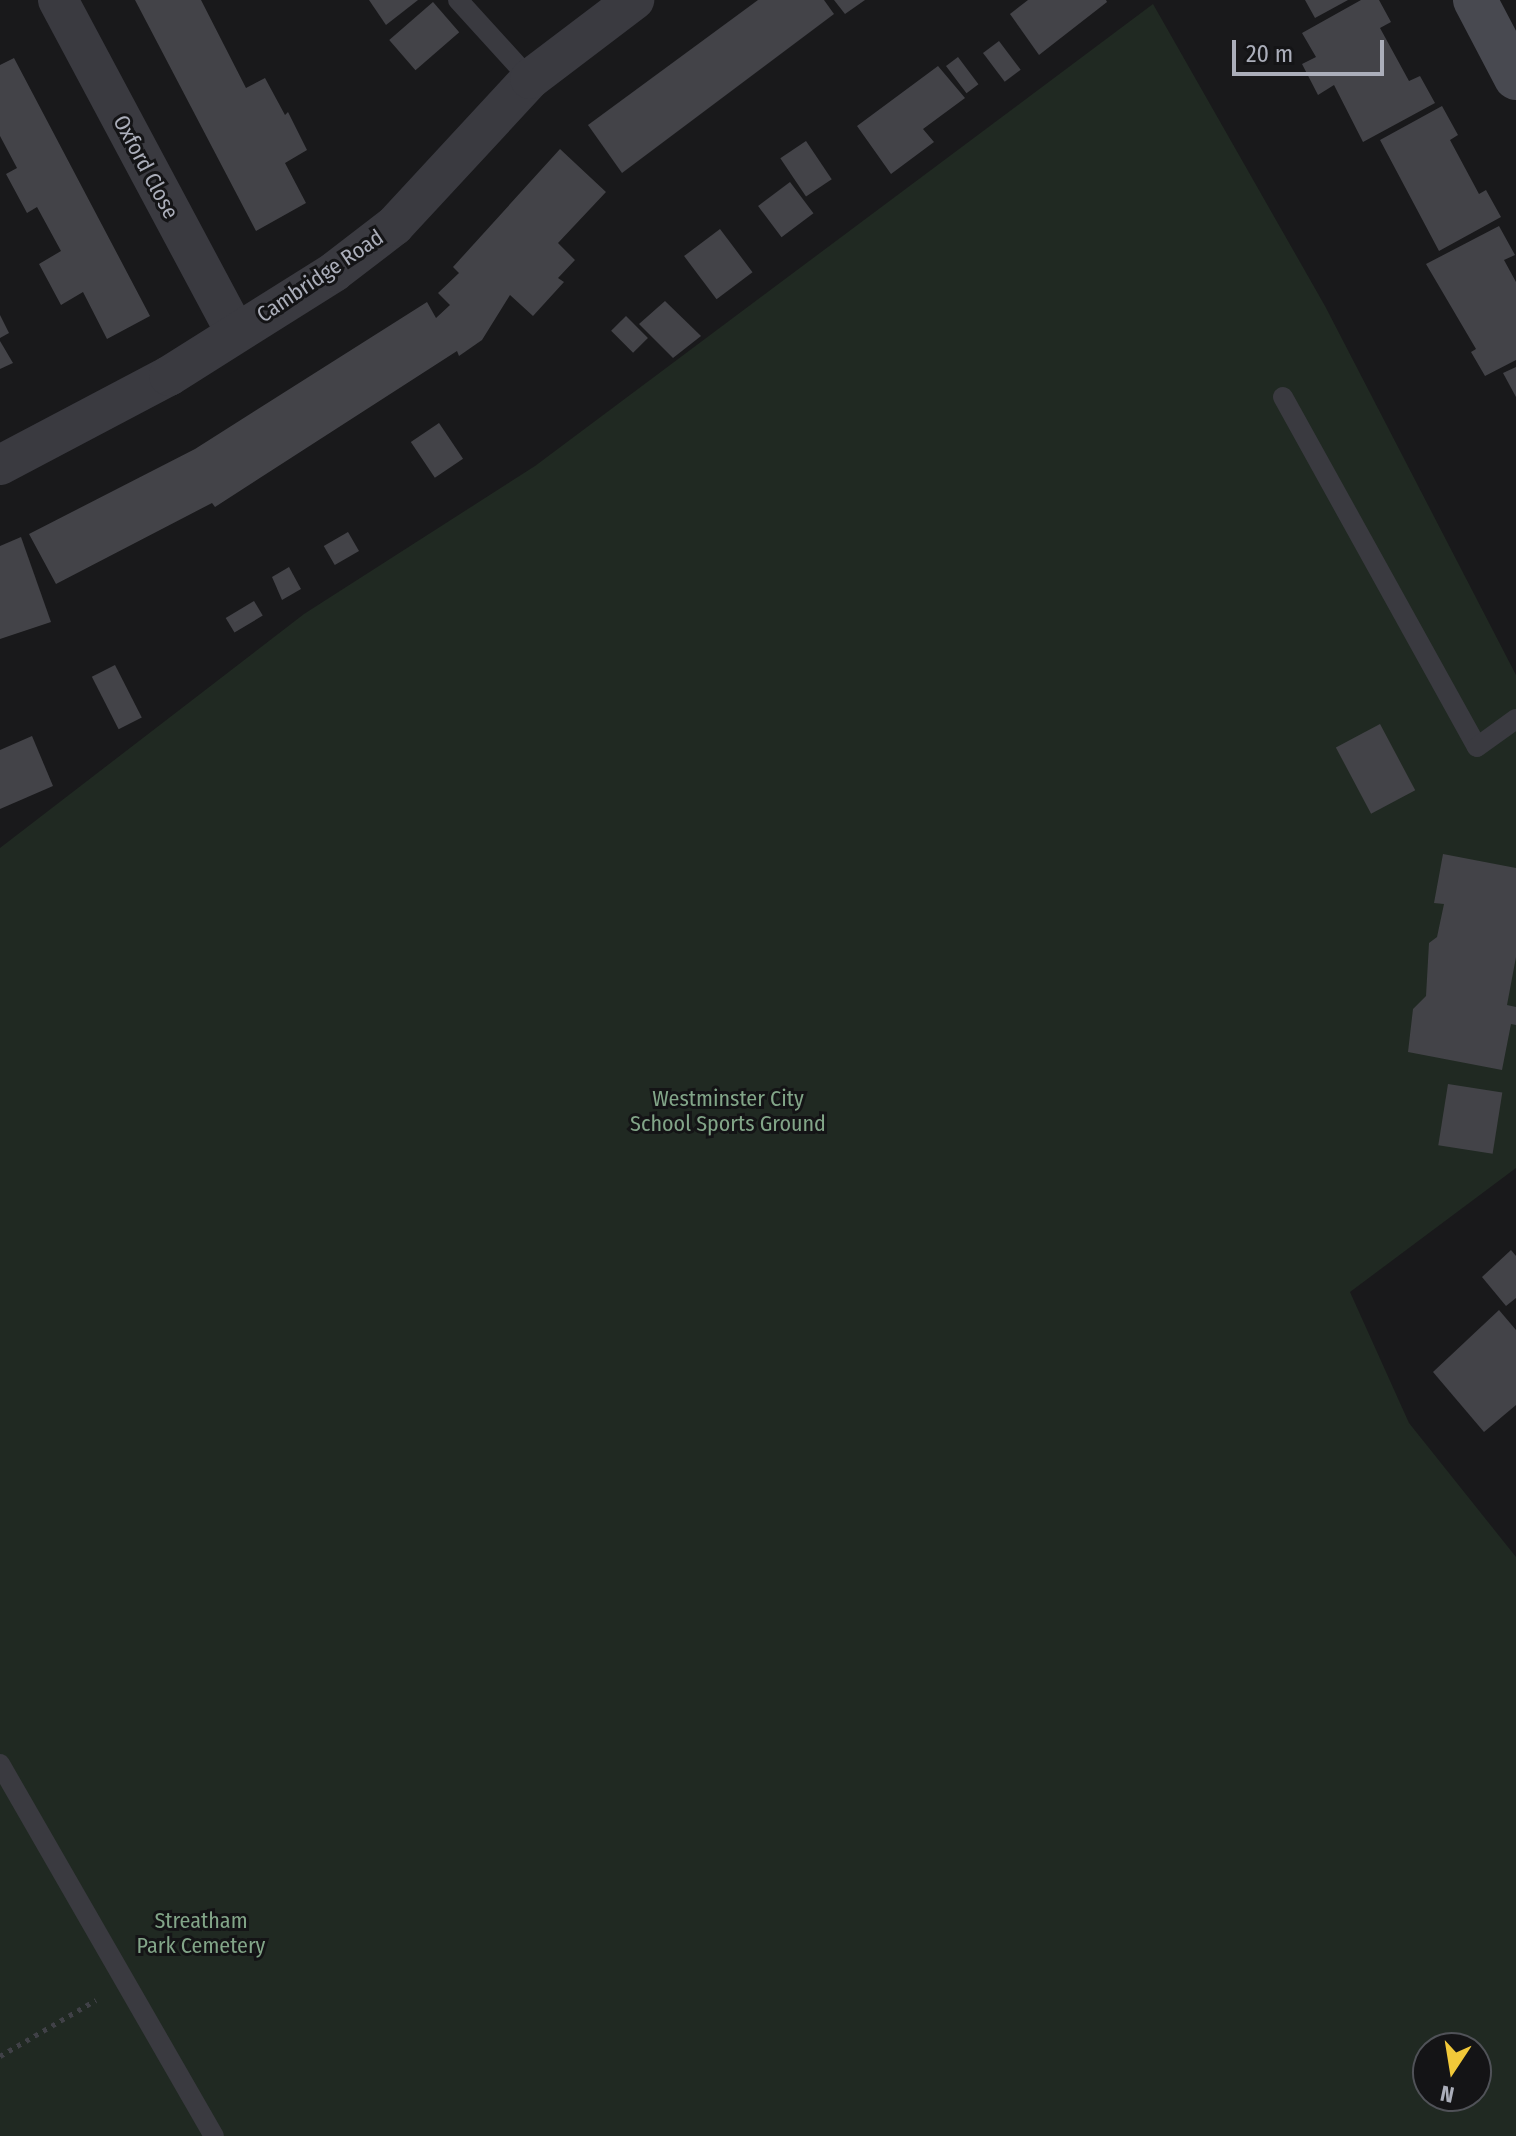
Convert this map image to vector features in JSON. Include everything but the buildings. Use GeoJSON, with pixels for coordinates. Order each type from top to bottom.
{"type":"FeatureCollection","features":[{"type":"Feature","properties":{"kind":"street","name":"Oxford Close"},"geometry":{"type":"LineString","coordinates":[[58,0],[235,332]]}},
{"type":"Feature","properties":{"kind":"street","name":"Cambridge Road"},"geometry":{"type":"LineString","coordinates":[[0,465],[169,376],[334,272],[394,226],[530,79],[634,0]]}},
{"type":"Feature","properties":{"kind":"street"},"geometry":{"type":"LineString","coordinates":[[1475,0],[1514,67]]}},
{"type":"Feature","properties":{"kind":"lane"},"geometry":{"type":"LineString","coordinates":[[458,0],[530,79]]}},
{"type":"Feature","properties":{"kind":"lane"},"geometry":{"type":"LineString","coordinates":[[1283,397],[1477,747],[1516,719]]}},
{"type":"Feature","properties":{"kind":"lane"},"geometry":{"type":"LineString","coordinates":[[0,1764],[214,2136]]}},
{"type":"Feature","properties":{"kind":"path"},"geometry":{"type":"LineString","coordinates":[[0,2056],[126,1983]]}},
{"type":"Feature","properties":{"kind":"green space","name":"Westminster City School Sports Ground"},"geometry":{"type":"Polygon","coordinates":[[[1153,4],[1325,306],[1516,675],[1516,1168],[1350,1292],[1409,1423],[1516,1557],[1516,2136],[0,2136],[0,848],[304,614],[535,466],[1153,4]]]}},
{"type":"Feature","properties":{"kind":"park label","name":"Streatham Park Cemetery"},"geometry":{"type":"Point","coordinates":[201,1932]}}]}
